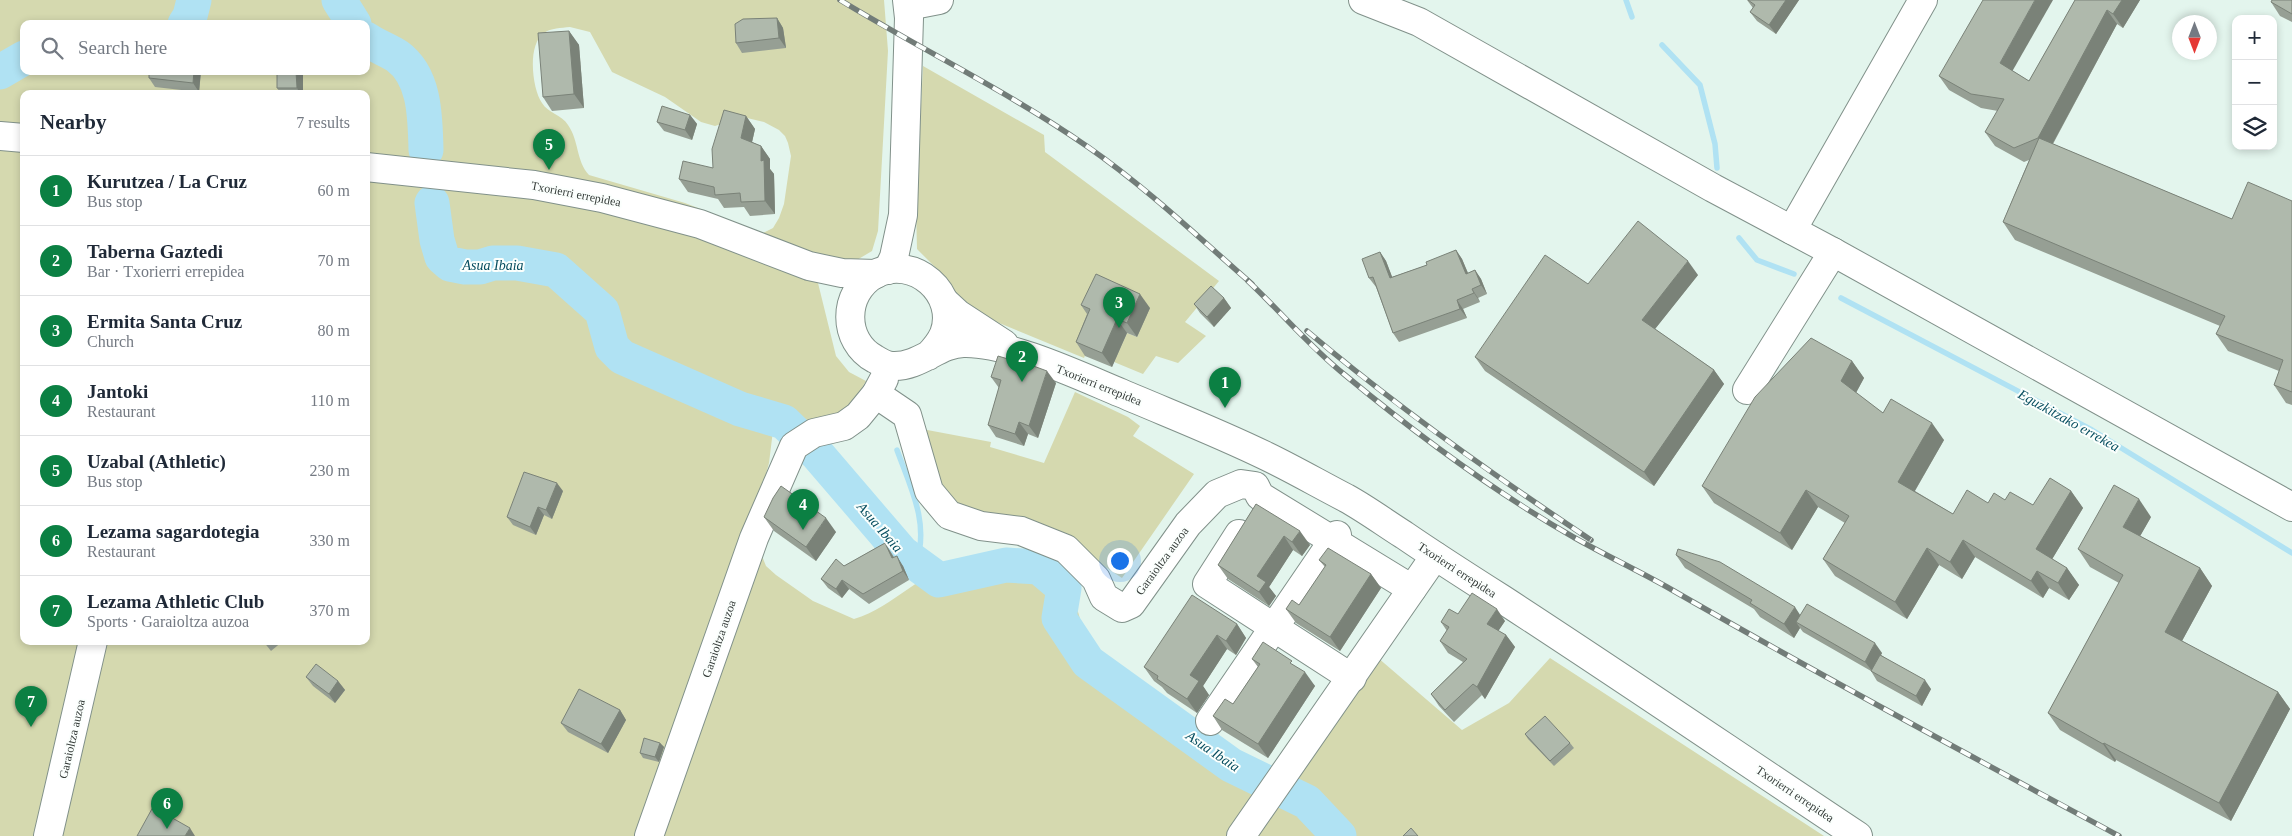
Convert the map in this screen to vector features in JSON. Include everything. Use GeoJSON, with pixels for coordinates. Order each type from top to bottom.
{"type":"FeatureCollection","features":[{"type":"Feature","properties":{"kind":"street"},"geometry":{"type":"LineString","coordinates":[[876,394],[891,367],[868,355],[857,342],[850,327],[850,310],[854,296],[863,284],[882,272],[894,257],[903,215],[908,3],[938,0]]}},
{"type":"Feature","properties":{"kind":"street"},"geometry":{"type":"LineString","coordinates":[[1363,0],[1419,22],[2292,507]]}},
{"type":"Feature","properties":{"kind":"street"},"geometry":{"type":"LineString","coordinates":[[1792,230],[1922,0]]}},
{"type":"Feature","properties":{"kind":"street"},"geometry":{"type":"LineString","coordinates":[[0,136],[20,138]]}},
{"type":"Feature","properties":{"kind":"street","name":"Txorierri errepidea"},"geometry":{"type":"LineString","coordinates":[[370,168],[534,185],[602,198],[700,224],[809,266],[834,272],[882,272],[902,269],[916,272],[928,279],[938,290],[945,302],[958,314],[999,341],[1028,357]]}},
{"type":"Feature","properties":{"kind":"street"},"geometry":{"type":"LineString","coordinates":[[903,215],[908,244],[916,272]]}},
{"type":"Feature","properties":{"kind":"street"},"geometry":{"type":"LineString","coordinates":[[1747,390],[1833,252]]}},
{"type":"Feature","properties":{"kind":"street","name":"Txorierri errepidea"},"geometry":{"type":"LineString","coordinates":[[779,253],[806,268],[850,310]]}},
{"type":"Feature","properties":{"kind":"street"},"geometry":{"type":"LineString","coordinates":[[928,356],[938,345],[945,332],[947,317],[945,302]]}},
{"type":"Feature","properties":{"kind":"street","name":"Txorierri errepidea"},"geometry":{"type":"LineString","coordinates":[[891,367],[914,363],[960,342],[992,345],[1028,357],[1188,421],[1268,457],[1348,500],[1562,638],[1858,836]]}},
{"type":"Feature","properties":{"kind":"street","name":"Garaioltza auzoa"},"geometry":{"type":"LineString","coordinates":[[649,836],[754,538],[778,479],[804,439],[844,426],[858,416],[876,394],[907,415],[929,491],[949,515],[981,526],[1021,531],[1066,549],[1096,579],[1104,597],[1122,608],[1131,604],[1188,524],[1217,494],[1241,484],[1255,486],[1260,496]]}},
{"type":"Feature","properties":{"kind":"street"},"geometry":{"type":"LineString","coordinates":[[1352,678],[1207,584],[1260,496],[1335,538],[1412,590]]}},
{"type":"Feature","properties":{"kind":"street"},"geometry":{"type":"LineString","coordinates":[[1210,721],[1335,538]]}},
{"type":"Feature","properties":{"kind":"street"},"geometry":{"type":"LineString","coordinates":[[1241,836],[1435,556]]}},
{"type":"Feature","properties":{"kind":"street","name":"Garaioltza auzoa"},"geometry":{"type":"LineString","coordinates":[[48,836],[93,645]]}},
{"type":"Feature","properties":{"kind":"green space"},"geometry":{"type":"Polygon","coordinates":[[[0,0],[884,0],[888,51],[878,231],[872,251],[818,283],[836,356],[849,372],[866,381],[856,399],[835,417],[795,425],[775,414],[769,463],[756,510],[762,556],[766,566],[776,575],[813,601],[854,619],[882,606],[933,573],[947,567],[978,561],[995,561],[1027,568],[1055,583],[1067,594],[1076,607],[1089,654],[1115,687],[1220,751],[1282,784],[1377,657],[1462,730],[1509,703],[1550,658],[1824,836],[0,836],[0,0]],[[570,27],[550,30],[539,39],[533,56],[534,78],[542,103],[559,116],[572,131],[582,163],[589,175],[685,203],[763,233],[773,228],[784,204],[791,156],[785,136],[779,130],[764,122],[747,118],[715,126],[701,122],[665,97],[612,72],[590,32],[570,27]]]}},
{"type":"Feature","properties":{"kind":"green space"},"geometry":{"type":"Polygon","coordinates":[[[923,66],[1044,135],[1045,152],[1219,281],[1185,322],[1206,336],[1178,363],[1156,356],[1143,374],[1114,362],[1127,333],[1137,337],[1149,308],[1099,323],[1084,358],[965,309],[935,267],[917,249],[916,209],[923,66]]]}},
{"type":"Feature","properties":{"kind":"green space"},"geometry":{"type":"Polygon","coordinates":[[[1075,392],[1128,417],[1140,426],[1133,436],[1194,474],[1122,578],[1063,539],[967,516],[944,496],[922,429],[991,442],[990,447],[1044,463],[1075,392]]]}},
{"type":"Feature","properties":{"kind":"building"},"geometry":{"type":"Polygon","coordinates":[[[1748,0],[1786,0],[1769,25],[1750,12],[1755,5],[1748,0]]]}},
{"type":"Feature","properties":{"kind":"building"},"geometry":{"type":"Polygon","coordinates":[[[1983,0],[2035,0],[2000,63],[2029,81],[2075,0],[2122,0],[2113,14],[2107,10],[2038,138],[2014,148],[1985,132],[2004,99],[1971,94],[1939,76],[1983,0]]]}},
{"type":"Feature","properties":{"kind":"building"},"geometry":{"type":"Polygon","coordinates":[[[2272,0],[2292,0],[2292,14],[2271,2],[2272,0]]]}},
{"type":"Feature","properties":{"kind":"building"},"geometry":{"type":"Polygon","coordinates":[[[777,18],[779,38],[736,43],[735,24],[743,19],[777,18]]]}},
{"type":"Feature","properties":{"kind":"building"},"geometry":{"type":"Polygon","coordinates":[[[569,31],[574,94],[543,97],[538,33],[569,31]]]}},
{"type":"Feature","properties":{"kind":"building"},"geometry":{"type":"Polygon","coordinates":[[[149,75],[194,75],[193,83],[149,78],[149,75]]]}},
{"type":"Feature","properties":{"kind":"building"},"geometry":{"type":"Polygon","coordinates":[[[277,75],[296,75],[297,88],[277,88],[277,75]]]}},
{"type":"Feature","properties":{"kind":"building"},"geometry":{"type":"Polygon","coordinates":[[[662,106],[690,115],[685,130],[657,122],[662,106]]]}},
{"type":"Feature","properties":{"kind":"building"},"geometry":{"type":"Polygon","coordinates":[[[724,110],[746,116],[741,138],[761,146],[761,161],[764,160],[765,201],[741,202],[740,193],[715,195],[714,187],[679,179],[683,161],[713,168],[712,149],[724,110]]]}},
{"type":"Feature","properties":{"kind":"building"},"geometry":{"type":"Polygon","coordinates":[[[2039,138],[2232,219],[2248,182],[2292,201],[2292,392],[2274,385],[2283,360],[2216,334],[2225,316],[2003,222],[2039,138]]]}},
{"type":"Feature","properties":{"kind":"building"},"geometry":{"type":"Polygon","coordinates":[[[1638,221],[1688,261],[1642,320],[1714,370],[1644,472],[1475,357],[1545,255],[1588,284],[1638,221]]]}},
{"type":"Feature","properties":{"kind":"building"},"geometry":{"type":"Polygon","coordinates":[[[1456,250],[1466,274],[1475,270],[1481,285],[1472,289],[1474,293],[1457,300],[1460,309],[1393,333],[1373,277],[1369,278],[1362,259],[1380,252],[1390,278],[1427,265],[1426,262],[1456,250]]]}},
{"type":"Feature","properties":{"kind":"building"},"geometry":{"type":"Polygon","coordinates":[[[1096,274],[1140,294],[1127,323],[1117,319],[1102,353],[1076,342],[1090,309],[1081,305],[1096,274]]]}},
{"type":"Feature","properties":{"kind":"building"},"geometry":{"type":"Polygon","coordinates":[[[1211,286],[1224,298],[1207,317],[1194,304],[1211,286]]]}},
{"type":"Feature","properties":{"kind":"building"},"geometry":{"type":"Polygon","coordinates":[[[1811,338],[1852,361],[1841,381],[1883,413],[1891,399],[1932,423],[1898,482],[1953,514],[1967,490],[1988,503],[1994,493],[2005,500],[2010,492],[2033,505],[2050,478],[2071,491],[2036,549],[2067,568],[2058,583],[2037,571],[2031,581],[1963,540],[1950,562],[1927,548],[1895,602],[1823,559],[1849,516],[1806,490],[1780,533],[1702,486],[1755,397],[1811,338]]]}},
{"type":"Feature","properties":{"kind":"building"},"geometry":{"type":"Polygon","coordinates":[[[998,356],[1008,359],[1009,357],[1047,371],[1029,426],[1019,422],[1015,434],[988,425],[1001,380],[991,377],[998,356]]]}},
{"type":"Feature","properties":{"kind":"building"},"geometry":{"type":"Polygon","coordinates":[[[524,472],[557,483],[546,510],[538,507],[530,527],[507,517],[524,472]]]}},
{"type":"Feature","properties":{"kind":"building"},"geometry":{"type":"Polygon","coordinates":[[[2114,485],[2139,499],[2123,527],[2200,568],[2165,632],[2278,692],[2219,803],[2103,744],[2048,713],[2123,575],[2078,549],[2114,485]]]}},
{"type":"Feature","properties":{"kind":"building"},"geometry":{"type":"Polygon","coordinates":[[[781,486],[826,518],[806,547],[764,517],[781,486]]]}},
{"type":"Feature","properties":{"kind":"building"},"geometry":{"type":"Polygon","coordinates":[[[1256,504],[1300,531],[1292,542],[1284,536],[1257,576],[1266,582],[1259,592],[1218,565],[1256,504]]]}},
{"type":"Feature","properties":{"kind":"building"},"geometry":{"type":"Polygon","coordinates":[[[885,543],[892,558],[897,556],[903,571],[863,594],[842,580],[836,589],[821,579],[836,559],[844,566],[885,543]]]}},
{"type":"Feature","properties":{"kind":"building"},"geometry":{"type":"Polygon","coordinates":[[[1328,548],[1371,574],[1330,637],[1286,609],[1292,600],[1299,605],[1326,565],[1319,560],[1328,548]]]}},
{"type":"Feature","properties":{"kind":"building"},"geometry":{"type":"Polygon","coordinates":[[[1678,549],[1720,562],[1795,607],[1784,624],[1750,603],[1752,600],[1676,555],[1678,549]]]}},
{"type":"Feature","properties":{"kind":"building"},"geometry":{"type":"Polygon","coordinates":[[[1472,593],[1497,609],[1487,624],[1506,635],[1477,687],[1473,684],[1445,710],[1431,694],[1467,659],[1440,641],[1449,627],[1441,622],[1449,609],[1458,614],[1472,593]]]}},
{"type":"Feature","properties":{"kind":"building"},"geometry":{"type":"Polygon","coordinates":[[[1192,595],[1237,624],[1226,641],[1217,635],[1190,675],[1199,681],[1187,699],[1157,679],[1158,676],[1144,667],[1192,595]]]}},
{"type":"Feature","properties":{"kind":"building"},"geometry":{"type":"Polygon","coordinates":[[[1807,604],[1875,643],[1865,662],[1796,622],[1807,604]]]}},
{"type":"Feature","properties":{"kind":"building"},"geometry":{"type":"Polygon","coordinates":[[[1263,642],[1305,672],[1258,744],[1213,716],[1225,699],[1233,704],[1260,664],[1252,659],[1263,642]]]}},
{"type":"Feature","properties":{"kind":"building"},"geometry":{"type":"Polygon","coordinates":[[[1880,655],[1925,680],[1916,696],[1871,671],[1880,655]]]}},
{"type":"Feature","properties":{"kind":"building"},"geometry":{"type":"Polygon","coordinates":[[[316,664],[338,681],[329,694],[306,677],[316,664]]]}},
{"type":"Feature","properties":{"kind":"building"},"geometry":{"type":"Polygon","coordinates":[[[579,689],[620,710],[601,744],[561,723],[579,689]]]}},
{"type":"Feature","properties":{"kind":"building"},"geometry":{"type":"Polygon","coordinates":[[[1545,716],[1570,743],[1550,761],[1525,734],[1545,716]]]}},
{"type":"Feature","properties":{"kind":"building"},"geometry":{"type":"Polygon","coordinates":[[[644,738],[660,743],[655,757],[640,753],[644,738]]]}},
{"type":"Feature","properties":{"kind":"building"},"geometry":{"type":"Polygon","coordinates":[[[153,807],[190,828],[185,836],[137,836],[153,807]]]}},
{"type":"Feature","properties":{"kind":"building"},"geometry":{"type":"Polygon","coordinates":[[[1411,828],[1418,836],[1403,836],[1411,828]]]}},
{"type":"Feature","properties":{"kind":"waterway","name":"Asua Ibaia"},"geometry":{"type":"LineString","coordinates":[[188,20],[194,0]]}},
{"type":"Feature","properties":{"kind":"waterway","name":"Asua Ibaia"},"geometry":{"type":"LineString","coordinates":[[339,0],[352,20]]}},
{"type":"Feature","properties":{"kind":"waterway","name":"Eguzkitzako errekea"},"geometry":{"type":"LineString","coordinates":[[1626,0],[1632,17]]}},
{"type":"Feature","properties":{"kind":"waterway","name":"Asua Ibaia"},"geometry":{"type":"LineString","coordinates":[[370,42],[397,56],[414,75],[422,99],[426,150]]}},
{"type":"Feature","properties":{"kind":"waterway","name":"Eguzkitzako errekea"},"geometry":{"type":"LineString","coordinates":[[1662,45],[1700,85],[1715,144],[1717,168]]}},
{"type":"Feature","properties":{"kind":"waterway","name":"Asua Ibaia"},"geometry":{"type":"LineString","coordinates":[[0,72],[20,60]]}},
{"type":"Feature","properties":{"kind":"waterway","name":"Asua Ibaia"},"geometry":{"type":"LineString","coordinates":[[432,203],[437,240],[442,257],[450,264],[480,267],[493,263],[517,263],[556,270],[602,311],[612,347],[622,357],[740,409],[784,422],[818,455],[902,553],[939,580],[1006,565],[1039,567],[1064,588],[1059,618],[1088,662],[1231,765],[1307,802],[1339,836]]}},
{"type":"Feature","properties":{"kind":"waterway","name":"Eguzkitzako errekea"},"geometry":{"type":"LineString","coordinates":[[1739,238],[1757,260],[1794,274]]}},
{"type":"Feature","properties":{"kind":"waterway","name":"Eguzkitzako errekea"},"geometry":{"type":"LineString","coordinates":[[1841,298],[2092,430],[2292,553]]}},
{"type":"Feature","properties":{"kind":"waterway"},"geometry":{"type":"LineString","coordinates":[[897,450],[917,505],[920,520],[920,548],[916,563]]}},
{"type":"Feature","properties":{"kind":"railway"},"geometry":{"type":"LineString","coordinates":[[840,0],[1027,108],[1088,147],[1152,196],[1252,284]]}},
{"type":"Feature","properties":{"kind":"railway"},"geometry":{"type":"LineString","coordinates":[[1248,281],[1320,353],[1345,375],[1399,419],[1516,502],[1586,544],[1656,581],[1835,682],[2119,836]]}},
{"type":"Feature","properties":{"kind":"railway"},"geometry":{"type":"LineString","coordinates":[[1307,331],[1446,440],[1591,540]]}},
{"type":"Feature","properties":{"kind":"place","name":"Uzabal (Athletic)"},"geometry":{"type":"Point","coordinates":[549,170]}},
{"type":"Feature","properties":{"kind":"place","name":"Ermita Santa Cruz"},"geometry":{"type":"Point","coordinates":[1119,328]}},
{"type":"Feature","properties":{"kind":"place","name":"Taberna Gaztedi"},"geometry":{"type":"Point","coordinates":[1022,382]}},
{"type":"Feature","properties":{"kind":"place","name":"Kurutzea / La Cruz"},"geometry":{"type":"Point","coordinates":[1225,408]}},
{"type":"Feature","properties":{"kind":"place","name":"Jantoki"},"geometry":{"type":"Point","coordinates":[803,530]}},
{"type":"Feature","properties":{"kind":"place","name":"Lezama Athletic Club"},"geometry":{"type":"Point","coordinates":[31,727]}},
{"type":"Feature","properties":{"kind":"place","name":"Lezama sagardotegia"},"geometry":{"type":"Point","coordinates":[167,829]}}]}
